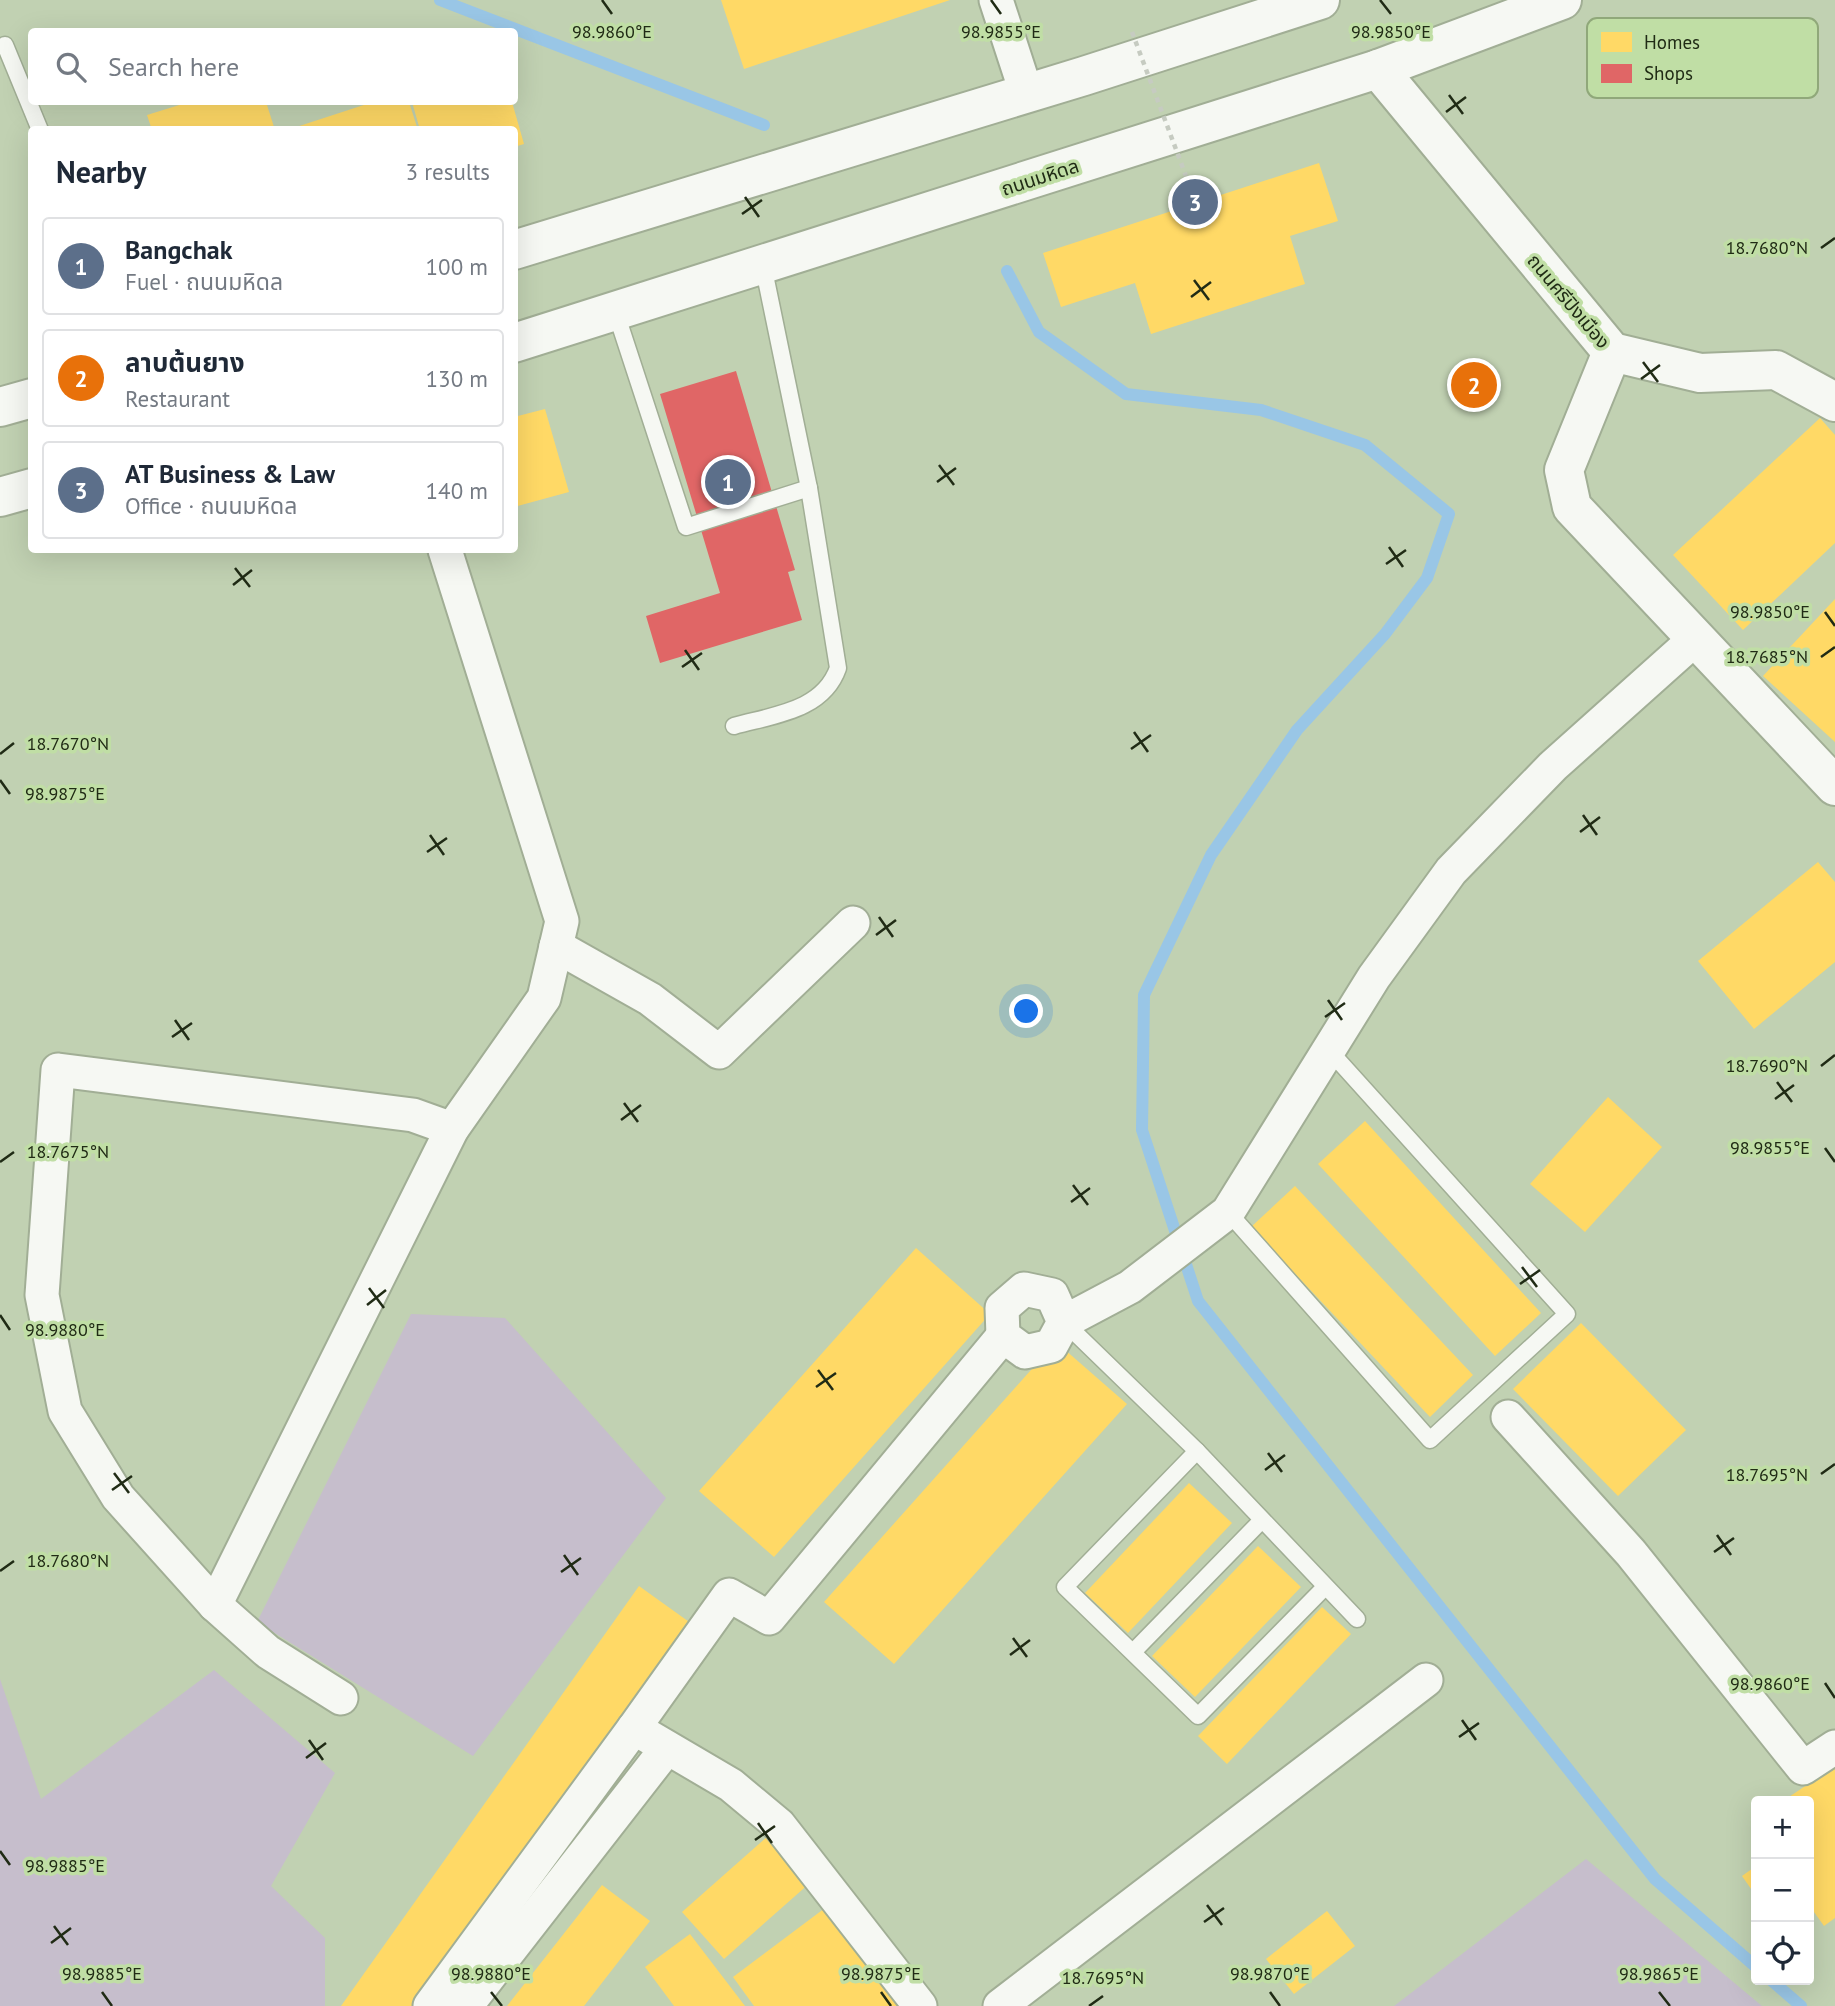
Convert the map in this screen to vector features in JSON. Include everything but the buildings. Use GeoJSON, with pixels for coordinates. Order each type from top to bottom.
{"type":"FeatureCollection","features":[{"type":"Feature","properties":{"kind":"main road"},"geometry":{"type":"LineString","coordinates":[[518,249],[1320,0]]}},
{"type":"Feature","properties":{"kind":"main road","name":"ถนนมหิดล"},"geometry":{"type":"LineString","coordinates":[[518,342],[616,313],[1378,69],[1562,0]]}},
{"type":"Feature","properties":{"kind":"main road","name":"ถนนศรีปิงเมือง"},"geometry":{"type":"LineString","coordinates":[[1378,69],[1612,352],[1700,373],[1776,370],[1835,402]]}},
{"type":"Feature","properties":{"kind":"main road"},"geometry":{"type":"LineString","coordinates":[[1612,352],[1564,470],[1572,507],[1694,640],[1835,786]]}},
{"type":"Feature","properties":{"kind":"main road"},"geometry":{"type":"LineString","coordinates":[[0,408],[28,399]]}},
{"type":"Feature","properties":{"kind":"main road"},"geometry":{"type":"LineString","coordinates":[[0,497],[28,489]]}},
{"type":"Feature","properties":{"kind":"street"},"geometry":{"type":"LineString","coordinates":[[996,0],[1026,92]]}},
{"type":"Feature","properties":{"kind":"street"},"geometry":{"type":"LineString","coordinates":[[215,1605],[452,1129],[544,998],[562,921],[446,553]]}},
{"type":"Feature","properties":{"kind":"street"},"geometry":{"type":"LineString","coordinates":[[1003,1336],[1025,1352],[1051,1346],[1063,1322],[1130,1287],[1219,1219],[1266,1155],[1374,976],[1451,871],[1553,766],[1694,640]]}},
{"type":"Feature","properties":{"kind":"street"},"geometry":{"type":"LineString","coordinates":[[556,946],[650,999],[719,1052],[853,923]]}},
{"type":"Feature","properties":{"kind":"street"},"geometry":{"type":"LineString","coordinates":[[341,1698],[268,1652],[215,1605],[118,1497],[65,1411],[42,1295],[58,1070],[413,1115],[452,1129]]}},
{"type":"Feature","properties":{"kind":"street"},"geometry":{"type":"LineString","coordinates":[[430,2006],[729,1595],[769,1618],[1003,1336],[1002,1308],[1024,1289],[1052,1296],[1063,1322]]}},
{"type":"Feature","properties":{"kind":"street"},"geometry":{"type":"LineString","coordinates":[[1508,1418],[1631,1553],[1803,1768],[1835,1747]]}},
{"type":"Feature","properties":{"kind":"street"},"geometry":{"type":"LineString","coordinates":[[1000,2006],[1426,1680]]}},
{"type":"Feature","properties":{"kind":"street"},"geometry":{"type":"LineString","coordinates":[[634,1728],[732,1785],[779,1825],[920,2006]]}},
{"type":"Feature","properties":{"kind":"street"},"geometry":{"type":"LineString","coordinates":[[466,2006],[667,1748]]}},
{"type":"Feature","properties":{"kind":"lane"},"geometry":{"type":"LineString","coordinates":[[5,45],[28,101]]}},
{"type":"Feature","properties":{"kind":"lane"},"geometry":{"type":"LineString","coordinates":[[30,105],[38,126]]}},
{"type":"Feature","properties":{"kind":"lane"},"geometry":{"type":"LineString","coordinates":[[734,726],[805,706],[824,693],[838,668],[808,488],[763,265]]}},
{"type":"Feature","properties":{"kind":"lane"},"geometry":{"type":"LineString","coordinates":[[616,313],[685,527],[808,488]]}},
{"type":"Feature","properties":{"kind":"lane"},"geometry":{"type":"LineString","coordinates":[[1219,1219],[1430,1440],[1567,1314],[1328,1049]]}},
{"type":"Feature","properties":{"kind":"lane"},"geometry":{"type":"LineString","coordinates":[[1063,1322],[1197,1451],[1357,1619]]}},
{"type":"Feature","properties":{"kind":"lane"},"geometry":{"type":"LineString","coordinates":[[1197,1451],[1065,1587],[1198,1716],[1325,1587]]}},
{"type":"Feature","properties":{"kind":"lane"},"geometry":{"type":"LineString","coordinates":[[1133,1653],[1262,1520]]}},
{"type":"Feature","properties":{"kind":"path"},"geometry":{"type":"LineString","coordinates":[[1132,32],[1186,176]]}},
{"type":"Feature","properties":{"kind":"shaded area"},"geometry":{"type":"Polygon","coordinates":[[[411,1314],[505,1318],[666,1498],[473,1756],[257,1622],[411,1314]]]}},
{"type":"Feature","properties":{"kind":"shaded area"},"geometry":{"type":"Polygon","coordinates":[[[214,1670],[335,1773],[271,1886],[325,1938],[325,2006],[0,2006],[0,1679],[41,1799],[214,1670]]]}},
{"type":"Feature","properties":{"kind":"shaded area"},"geometry":{"type":"Polygon","coordinates":[[[1586,1859],[1762,2006],[1394,2006],[1586,1859]]]}},
{"type":"Feature","properties":{"kind":"waterway"},"geometry":{"type":"LineString","coordinates":[[440,0],[513,28]]}},
{"type":"Feature","properties":{"kind":"waterway"},"geometry":{"type":"LineString","coordinates":[[518,30],[764,125]]}},
{"type":"Feature","properties":{"kind":"waterway"},"geometry":{"type":"LineString","coordinates":[[1007,271],[1039,332],[1126,394],[1261,410],[1365,445],[1449,514],[1427,578],[1385,634],[1297,730],[1211,855],[1144,995],[1142,1130],[1198,1301],[1655,1879],[1751,1963]]}},
{"type":"Feature","properties":{"kind":"waterway"},"geometry":{"type":"LineString","coordinates":[[1777,1985],[1801,2006]]}},
{"type":"Feature","properties":{"kind":"place","name":"AT Business & Law"},"geometry":{"type":"Point","coordinates":[1195,202]}},
{"type":"Feature","properties":{"kind":"place","name":"ลาบต้นยาง"},"geometry":{"type":"Point","coordinates":[1474,385]}},
{"type":"Feature","properties":{"kind":"place","name":"Bangchak"},"geometry":{"type":"Point","coordinates":[728,482]}}]}
